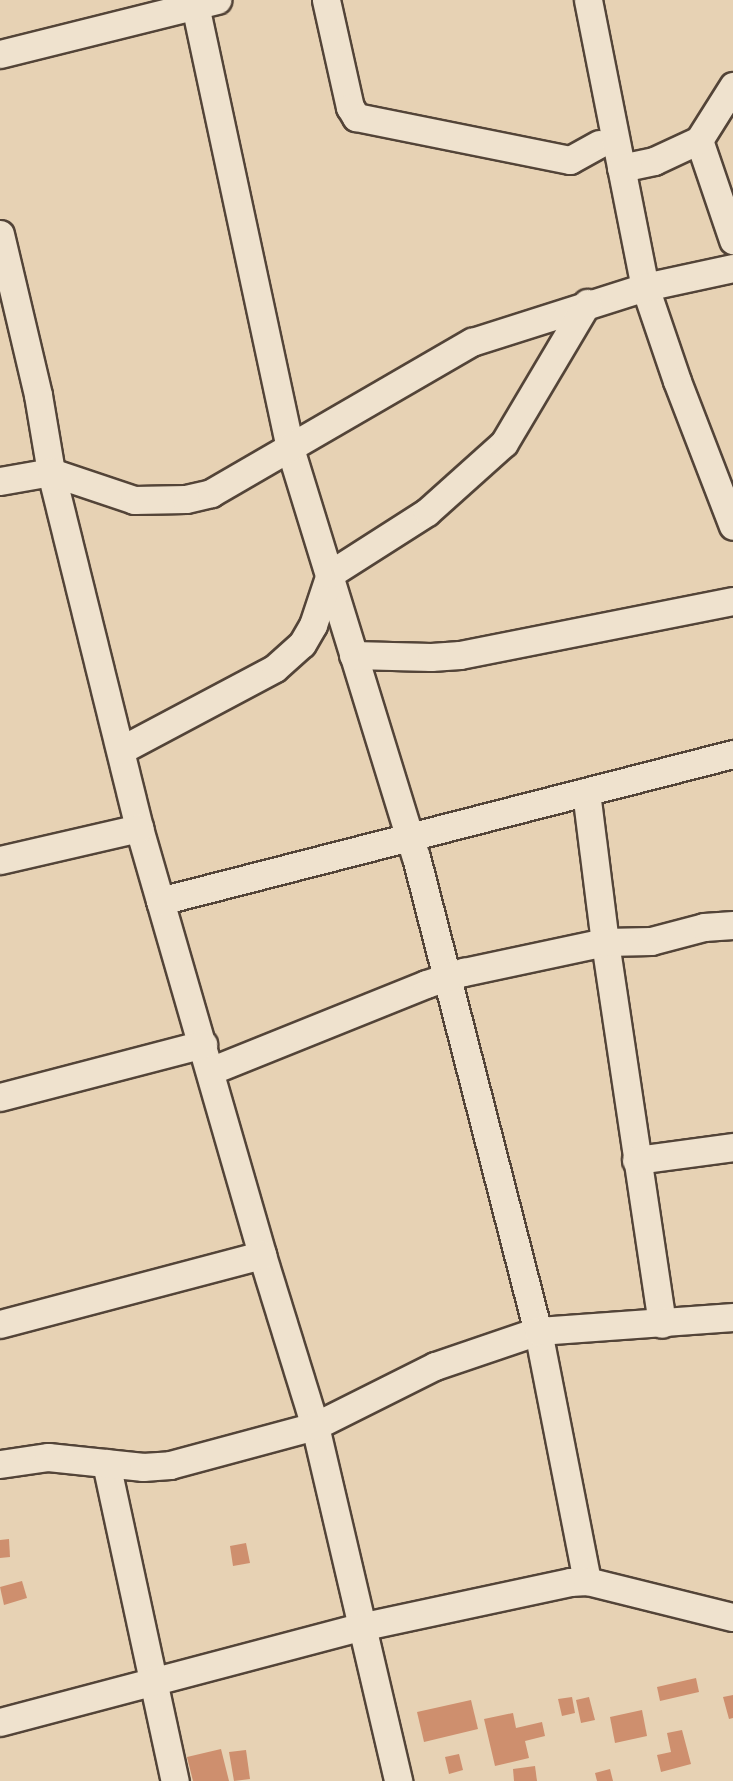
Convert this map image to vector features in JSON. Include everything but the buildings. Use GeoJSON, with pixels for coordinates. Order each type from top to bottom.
{"type":"FeatureCollection","features":[{"type":"Feature","properties":{"kind":"street"},"geometry":{"type":"LineString","coordinates":[[326,0],[350,107],[356,117],[570,160],[599,144]]}},
{"type":"Feature","properties":{"kind":"street"},"geometry":{"type":"LineString","coordinates":[[588,0],[645,287],[676,381],[733,526]]}},
{"type":"Feature","properties":{"kind":"street"},"geometry":{"type":"LineString","coordinates":[[0,54],[206,3],[289,446],[411,838],[538,1331],[588,1581]]}},
{"type":"Feature","properties":{"kind":"street"},"geometry":{"type":"LineString","coordinates":[[621,168],[654,161],[699,140],[733,86]]}},
{"type":"Feature","properties":{"kind":"street"},"geometry":{"type":"LineString","coordinates":[[699,140],[733,240]]}},
{"type":"Feature","properties":{"kind":"street"},"geometry":{"type":"LineString","coordinates":[[0,234],[38,395],[51,472],[139,828],[262,1255],[315,1426],[360,1627],[398,1781]]}},
{"type":"Feature","properties":{"kind":"street"},"geometry":{"type":"LineString","coordinates":[[0,481],[51,472],[134,500],[186,499],[211,493],[472,342],[587,303],[645,287],[733,268]]}},
{"type":"Feature","properties":{"kind":"street"},"geometry":{"type":"LineString","coordinates":[[121,750],[275,668],[302,644],[330,574],[427,512],[504,443],[587,303]]}},
{"type":"Feature","properties":{"kind":"street"},"geometry":{"type":"LineString","coordinates":[[353,655],[431,657],[460,655],[733,601]]}},
{"type":"Feature","properties":{"kind":"street"},"geometry":{"type":"LineString","coordinates":[[160,901],[733,754]]}},
{"type":"Feature","properties":{"kind":"street"},"geometry":{"type":"LineString","coordinates":[[586,792],[604,942],[662,1324]]}},
{"type":"Feature","properties":{"kind":"street"},"geometry":{"type":"LineString","coordinates":[[0,860],[139,828]]}},
{"type":"Feature","properties":{"kind":"street"},"geometry":{"type":"LineString","coordinates":[[210,1071],[446,977],[604,942],[651,941],[704,927],[733,925]]}},
{"type":"Feature","properties":{"kind":"street"},"geometry":{"type":"LineString","coordinates":[[0,1097],[203,1044]]}},
{"type":"Feature","properties":{"kind":"street"},"geometry":{"type":"LineString","coordinates":[[636,1160],[733,1148]]}},
{"type":"Feature","properties":{"kind":"street"},"geometry":{"type":"LineString","coordinates":[[0,1324],[262,1255]]}},
{"type":"Feature","properties":{"kind":"street"},"geometry":{"type":"LineString","coordinates":[[0,1464],[48,1457],[143,1467],[170,1465],[315,1426],[435,1366],[538,1331],[662,1324],[733,1317]]}},
{"type":"Feature","properties":{"kind":"street"},"geometry":{"type":"LineString","coordinates":[[106,1463],[175,1781]]}},
{"type":"Feature","properties":{"kind":"street"},"geometry":{"type":"LineString","coordinates":[[0,1722],[360,1627],[570,1582],[588,1581],[733,1617]]}}]}
